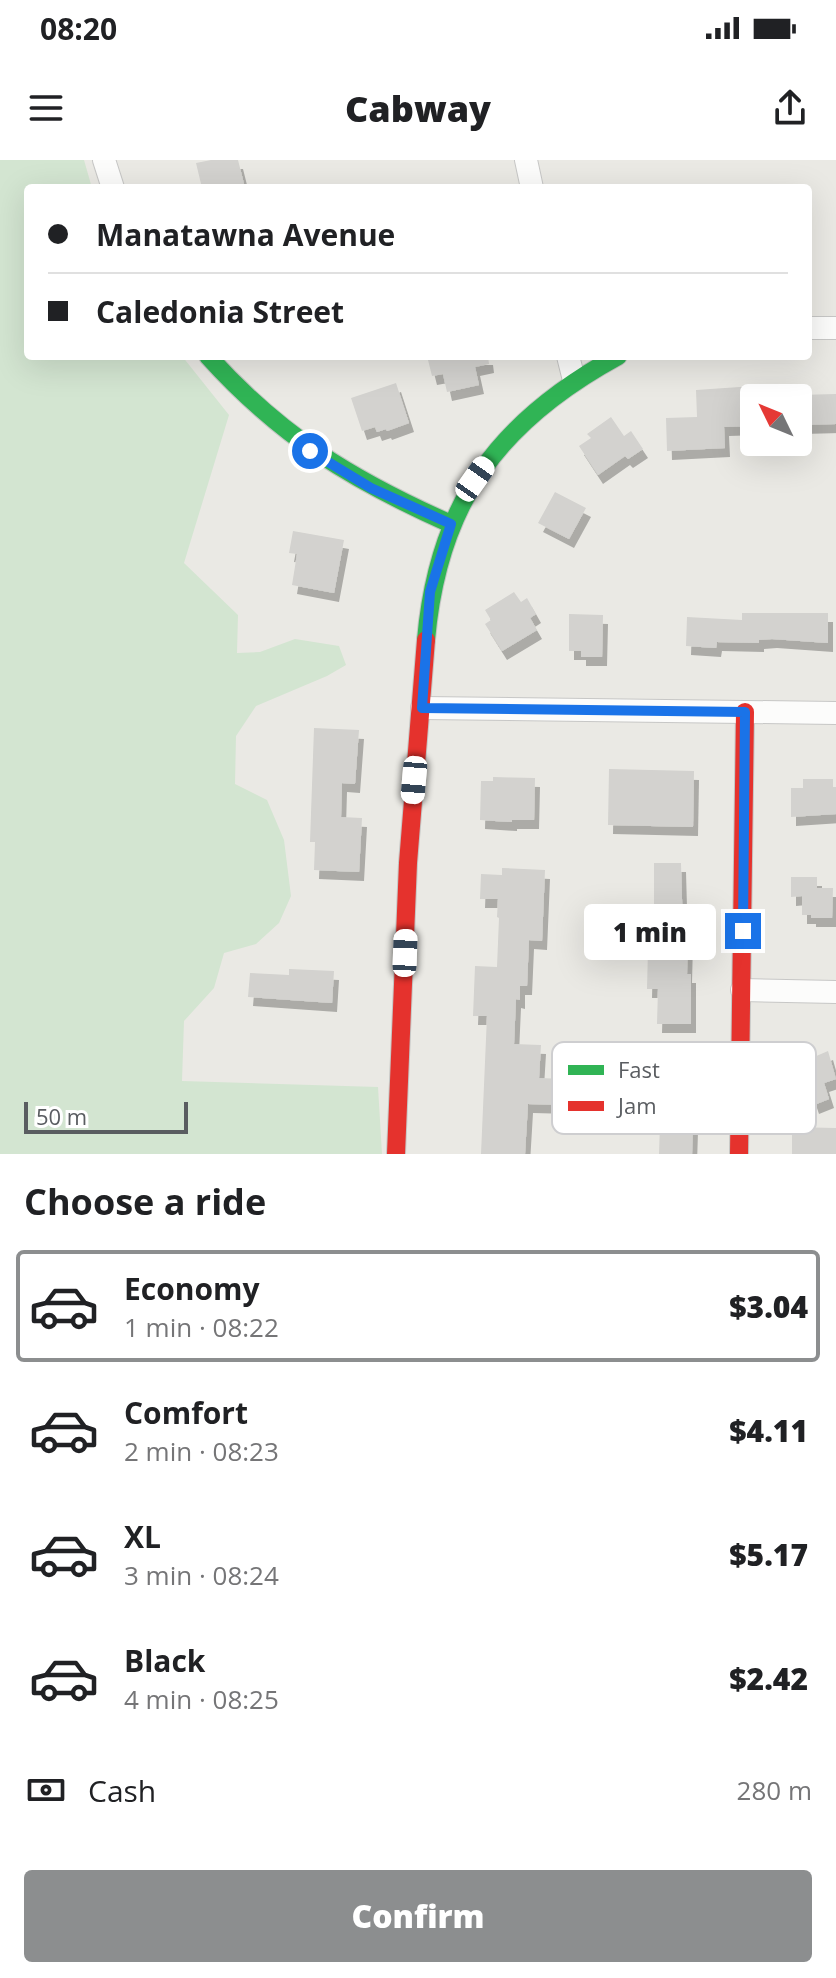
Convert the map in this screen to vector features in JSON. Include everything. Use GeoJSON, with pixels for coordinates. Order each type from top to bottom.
{"type":"FeatureCollection","features":[{"type":"Feature","properties":{"kind":"street"},"geometry":{"type":"LineString","coordinates":[[104,160],[112,184]]}},
{"type":"Feature","properties":{"kind":"street"},"geometry":{"type":"LineString","coordinates":[[526,160],[531,184]]}},
{"type":"Feature","properties":{"kind":"street"},"geometry":{"type":"LineString","coordinates":[[812,328],[836,328]]}},
{"type":"Feature","properties":{"kind":"street"},"geometry":{"type":"LineString","coordinates":[[212,360],[258,410],[310,451],[381,494],[451,524]]}},
{"type":"Feature","properties":{"kind":"street"},"geometry":{"type":"LineString","coordinates":[[569,360],[574,380]]}},
{"type":"Feature","properties":{"kind":"street"},"geometry":{"type":"LineString","coordinates":[[396,1154],[411,824],[430,592],[451,524],[475,479],[507,437],[540,405],[574,380],[611,360]]}},
{"type":"Feature","properties":{"kind":"street"},"geometry":{"type":"LineString","coordinates":[[422,708],[836,713]]}},
{"type":"Feature","properties":{"kind":"street"},"geometry":{"type":"LineString","coordinates":[[741,1042],[745,712]]}},
{"type":"Feature","properties":{"kind":"street"},"geometry":{"type":"LineString","coordinates":[[742,990],[836,992]]}},
{"type":"Feature","properties":{"kind":"street"},"geometry":{"type":"LineString","coordinates":[[739,1134],[739,1154]]}},
{"type":"Feature","properties":{"kind":"green space"},"geometry":{"type":"Polygon","coordinates":[[[0,160],[84,160],[91,184],[24,184],[24,360],[185,360],[229,415],[184,563],[238,615],[237,653],[260,652],[295,639],[339,646],[346,665],[256,706],[236,736],[235,784],[267,800],[284,840],[291,896],[279,923],[256,944],[224,953],[214,988],[184,1021],[182,1081],[378,1087],[382,1154],[0,1154],[0,160]]]}},
{"type":"Feature","properties":{"kind":"building"},"geometry":{"type":"Polygon","coordinates":[[[238,160],[244,184],[201,184],[196,163],[238,160]]]}},
{"type":"Feature","properties":{"kind":"building"},"geometry":{"type":"Polygon","coordinates":[[[428,360],[488,360],[489,364],[475,367],[479,385],[447,392],[443,374],[432,376],[428,360]]]}},
{"type":"Feature","properties":{"kind":"building"},"geometry":{"type":"Polygon","coordinates":[[[396,383],[409,423],[387,431],[377,432],[375,427],[362,431],[351,398],[396,383]]]}},
{"type":"Feature","properties":{"kind":"building"},"geometry":{"type":"Polygon","coordinates":[[[740,387],[740,426],[724,427],[725,448],[667,451],[666,418],[697,417],[696,390],[740,387]]]}},
{"type":"Feature","properties":{"kind":"building"},"geometry":{"type":"Polygon","coordinates":[[[836,394],[836,424],[812,425],[812,395],[836,394]]]}},
{"type":"Feature","properties":{"kind":"building"},"geometry":{"type":"Polygon","coordinates":[[[611,417],[624,436],[631,431],[643,449],[628,459],[625,456],[598,475],[579,446],[591,438],[587,434],[611,417]]]}},
{"type":"Feature","properties":{"kind":"building"},"geometry":{"type":"Polygon","coordinates":[[[555,492],[586,508],[569,539],[538,523],[555,492]]]}},
{"type":"Feature","properties":{"kind":"building"},"geometry":{"type":"Polygon","coordinates":[[[293,531],[344,540],[334,593],[292,585],[297,554],[289,553],[293,531]]]}},
{"type":"Feature","properties":{"kind":"building"},"geometry":{"type":"Polygon","coordinates":[[[514,592],[521,602],[527,598],[536,614],[530,618],[537,630],[502,651],[485,624],[491,620],[485,610],[514,592]]]}},
{"type":"Feature","properties":{"kind":"building"},"geometry":{"type":"Polygon","coordinates":[[[742,613],[828,613],[828,643],[772,639],[759,640],[759,643],[717,642],[716,648],[686,646],[687,617],[742,620],[742,613]]]}},
{"type":"Feature","properties":{"kind":"building"},"geometry":{"type":"Polygon","coordinates":[[[569,614],[603,615],[602,657],[581,657],[581,651],[569,651],[569,614]]]}},
{"type":"Feature","properties":{"kind":"building"},"geometry":{"type":"Polygon","coordinates":[[[314,728],[359,730],[355,784],[342,783],[341,817],[362,818],[359,872],[314,870],[315,842],[310,842],[314,728]]]}},
{"type":"Feature","properties":{"kind":"building"},"geometry":{"type":"Polygon","coordinates":[[[609,769],[694,771],[693,827],[608,825],[609,769]]]}},
{"type":"Feature","properties":{"kind":"building"},"geometry":{"type":"Polygon","coordinates":[[[493,777],[535,778],[534,820],[480,820],[481,781],[493,781],[493,777]]]}},
{"type":"Feature","properties":{"kind":"building"},"geometry":{"type":"Polygon","coordinates":[[[803,779],[833,779],[836,814],[791,817],[791,788],[803,788],[803,779]]]}},
{"type":"Feature","properties":{"kind":"building"},"geometry":{"type":"Polygon","coordinates":[[[654,863],[681,863],[683,934],[688,934],[687,974],[691,974],[691,1024],[657,1024],[658,989],[647,989],[648,948],[642,948],[642,917],[654,917],[654,863]]]}},
{"type":"Feature","properties":{"kind":"building"},"geometry":{"type":"Polygon","coordinates":[[[502,868],[545,870],[542,941],[529,940],[527,986],[520,986],[520,1000],[516,999],[514,1044],[541,1045],[539,1078],[552,1078],[552,1105],[528,1104],[525,1154],[481,1154],[487,1016],[473,1016],[475,966],[497,967],[499,918],[498,899],[480,899],[481,874],[502,875],[502,868]]]}},
{"type":"Feature","properties":{"kind":"building"},"geometry":{"type":"Polygon","coordinates":[[[791,877],[817,877],[817,888],[833,888],[832,918],[802,915],[802,896],[791,897],[791,877]]]}},
{"type":"Feature","properties":{"kind":"building"},"geometry":{"type":"Polygon","coordinates":[[[289,969],[334,971],[332,1003],[248,997],[250,973],[289,975],[289,969]]]}},
{"type":"Feature","properties":{"kind":"building"},"geometry":{"type":"Polygon","coordinates":[[[828,1051],[836,1079],[824,1083],[829,1099],[816,1104],[816,1056],[828,1051]]]}},
{"type":"Feature","properties":{"kind":"building"},"geometry":{"type":"Polygon","coordinates":[[[816,1128],[836,1128],[836,1154],[792,1154],[792,1134],[816,1134],[816,1128]]]}},
{"type":"Feature","properties":{"kind":"building"},"geometry":{"type":"Polygon","coordinates":[[[660,1134],[693,1134],[692,1154],[659,1154],[660,1134]]]}},
{"type":"Feature","properties":{"kind":"traffic: fast"},"geometry":{"type":"LineString","coordinates":[[212,360],[263,410],[320,454],[382,491],[451,524]]}},
{"type":"Feature","properties":{"kind":"traffic: fast"},"geometry":{"type":"LineString","coordinates":[[426,640],[433,591],[444,547],[461,507],[482,471],[508,438],[539,408],[611,360]]}},
{"type":"Feature","properties":{"kind":"traffic: jam"},"geometry":{"type":"LineString","coordinates":[[396,1154],[408,863],[426,640]]}},
{"type":"Feature","properties":{"kind":"traffic: jam"},"geometry":{"type":"LineString","coordinates":[[741,1042],[745,712]]}},
{"type":"Feature","properties":{"kind":"traffic: jam"},"geometry":{"type":"LineString","coordinates":[[739,1134],[739,1154]]}},
{"type":"Feature","properties":{"kind":"route"},"geometry":{"type":"LineString","coordinates":[[310,451],[391,499],[451,524],[430,592],[422,708],[745,712],[743,931]]}}]}
